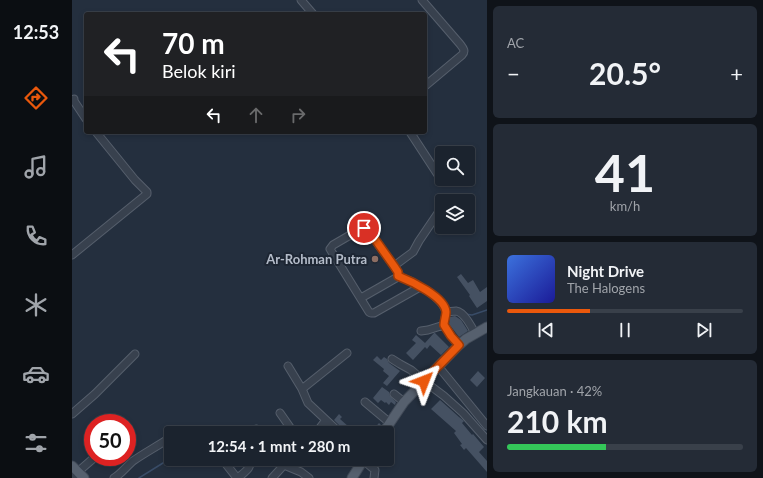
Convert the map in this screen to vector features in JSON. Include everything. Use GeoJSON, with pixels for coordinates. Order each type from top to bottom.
{"type":"FeatureCollection","features":[{"type":"Feature","properties":{"kind":"main road"},"geometry":{"type":"LineString","coordinates":[[388,426],[404,402],[459,345],[487,327]]}},
{"type":"Feature","properties":{"kind":"main road"},"geometry":{"type":"LineString","coordinates":[[353,477],[360,466]]}},
{"type":"Feature","properties":{"kind":"street"},"geometry":{"type":"LineString","coordinates":[[301,0],[311,12]]}},
{"type":"Feature","properties":{"kind":"street"},"geometry":{"type":"LineString","coordinates":[[422,0],[460,44],[464,51],[462,55],[427,84]]}},
{"type":"Feature","properties":{"kind":"street"},"geometry":{"type":"LineString","coordinates":[[74,99],[84,116]]}},
{"type":"Feature","properties":{"kind":"street"},"geometry":{"type":"LineString","coordinates":[[72,255],[148,194],[98,134]]}},
{"type":"Feature","properties":{"kind":"street"},"geometry":{"type":"LineString","coordinates":[[411,134],[435,170]]}},
{"type":"Feature","properties":{"kind":"street"},"geometry":{"type":"LineString","coordinates":[[394,266],[413,252],[418,241],[435,217]]}},
{"type":"Feature","properties":{"kind":"street"},"geometry":{"type":"LineString","coordinates":[[398,276],[398,272],[394,266],[365,228],[362,228],[331,247],[330,250],[360,298],[369,312],[373,314],[420,287]]}},
{"type":"Feature","properties":{"kind":"street"},"geometry":{"type":"LineString","coordinates":[[398,276],[426,289],[441,303],[446,312],[444,325],[459,345]]}},
{"type":"Feature","properties":{"kind":"street"},"geometry":{"type":"LineString","coordinates":[[360,298],[398,276]]}},
{"type":"Feature","properties":{"kind":"street"},"geometry":{"type":"LineString","coordinates":[[446,312],[456,311],[460,313],[472,327],[475,334]]}},
{"type":"Feature","properties":{"kind":"street"},"geometry":{"type":"LineString","coordinates":[[421,331],[444,325]]}},
{"type":"Feature","properties":{"kind":"street"},"geometry":{"type":"LineString","coordinates":[[302,389],[347,353]]}},
{"type":"Feature","properties":{"kind":"street"},"geometry":{"type":"LineString","coordinates":[[72,414],[95,394],[135,354]]}},
{"type":"Feature","properties":{"kind":"street"},"geometry":{"type":"LineString","coordinates":[[392,359],[411,370],[444,396],[487,440]]}},
{"type":"Feature","properties":{"kind":"street"},"geometry":{"type":"LineString","coordinates":[[288,366],[302,389],[308,403],[332,426]]}},
{"type":"Feature","properties":{"kind":"street"},"geometry":{"type":"LineString","coordinates":[[438,366],[487,426]]}},
{"type":"Feature","properties":{"kind":"street"},"geometry":{"type":"LineString","coordinates":[[394,394],[404,402]]}},
{"type":"Feature","properties":{"kind":"street"},"geometry":{"type":"LineString","coordinates":[[365,402],[390,423]]}},
{"type":"Feature","properties":{"kind":"street"},"geometry":{"type":"LineString","coordinates":[[280,413],[289,426]]}},
{"type":"Feature","properties":{"kind":"street"},"geometry":{"type":"LineString","coordinates":[[321,426],[326,420]]}},
{"type":"Feature","properties":{"kind":"street"},"geometry":{"type":"LineString","coordinates":[[114,478],[134,461],[164,442]]}},
{"type":"Feature","properties":{"kind":"street"},"geometry":{"type":"LineString","coordinates":[[77,473],[85,466]]}},
{"type":"Feature","properties":{"kind":"street"},"geometry":{"type":"LineString","coordinates":[[228,466],[238,478],[250,466]]}},
{"type":"Feature","properties":{"kind":"street"},"geometry":{"type":"LineString","coordinates":[[272,478],[280,466]]}},
{"type":"Feature","properties":{"kind":"street"},"geometry":{"type":"LineString","coordinates":[[290,466],[309,478]]}},
{"type":"Feature","properties":{"kind":"street"},"geometry":{"type":"LineString","coordinates":[[371,466],[375,470],[374,478]]}},
{"type":"Feature","properties":{"kind":"building"},"geometry":{"type":"Polygon","coordinates":[[[461,274],[468,283],[473,280],[480,292],[487,287],[487,301],[477,308],[457,277],[461,274]]]}},
{"type":"Feature","properties":{"kind":"building"},"geometry":{"type":"Polygon","coordinates":[[[455,316],[461,320],[468,331],[459,337],[449,324],[450,317],[455,316]]]}},
{"type":"Feature","properties":{"kind":"building"},"geometry":{"type":"Polygon","coordinates":[[[434,333],[449,347],[441,355],[430,345],[427,349],[425,347],[413,360],[406,353],[416,343],[412,340],[416,335],[425,343],[434,333]]]}},
{"type":"Feature","properties":{"kind":"building"},"geometry":{"type":"Polygon","coordinates":[[[377,356],[381,360],[384,357],[389,363],[400,371],[387,386],[383,383],[389,376],[383,371],[384,369],[373,360],[377,356]]]}},
{"type":"Feature","properties":{"kind":"building"},"geometry":{"type":"Polygon","coordinates":[[[478,371],[485,378],[477,387],[470,380],[478,371]]]}},
{"type":"Feature","properties":{"kind":"building"},"geometry":{"type":"Polygon","coordinates":[[[382,387],[389,392],[390,396],[396,402],[395,405],[391,402],[389,405],[381,400],[378,403],[373,398],[382,387]]]}},
{"type":"Feature","properties":{"kind":"building"},"geometry":{"type":"Polygon","coordinates":[[[440,400],[464,421],[462,423],[484,447],[479,452],[487,461],[487,472],[466,448],[464,450],[460,445],[462,444],[454,433],[456,431],[431,409],[440,400]]]}},
{"type":"Feature","properties":{"kind":"building"},"geometry":{"type":"Polygon","coordinates":[[[339,414],[342,417],[340,419],[348,426],[340,426],[334,420],[339,414]]]}},
{"type":"Feature","properties":{"kind":"waterway"},"geometry":{"type":"LineString","coordinates":[[465,314],[472,315],[487,310]]}},
{"type":"Feature","properties":{"kind":"waterway"},"geometry":{"type":"LineString","coordinates":[[139,478],[164,462]]}},
{"type":"Feature","properties":{"kind":"place","name":"Ar-Rohman Putra"},"geometry":{"type":"Point","coordinates":[375,259]}},
{"type":"Feature","properties":{"kind":"route"},"geometry":{"type":"LineString","coordinates":[[364,228],[367,228],[394,266],[399,274],[398,276],[426,289],[443,305],[446,312],[444,325],[459,345],[424,381]]}}]}
